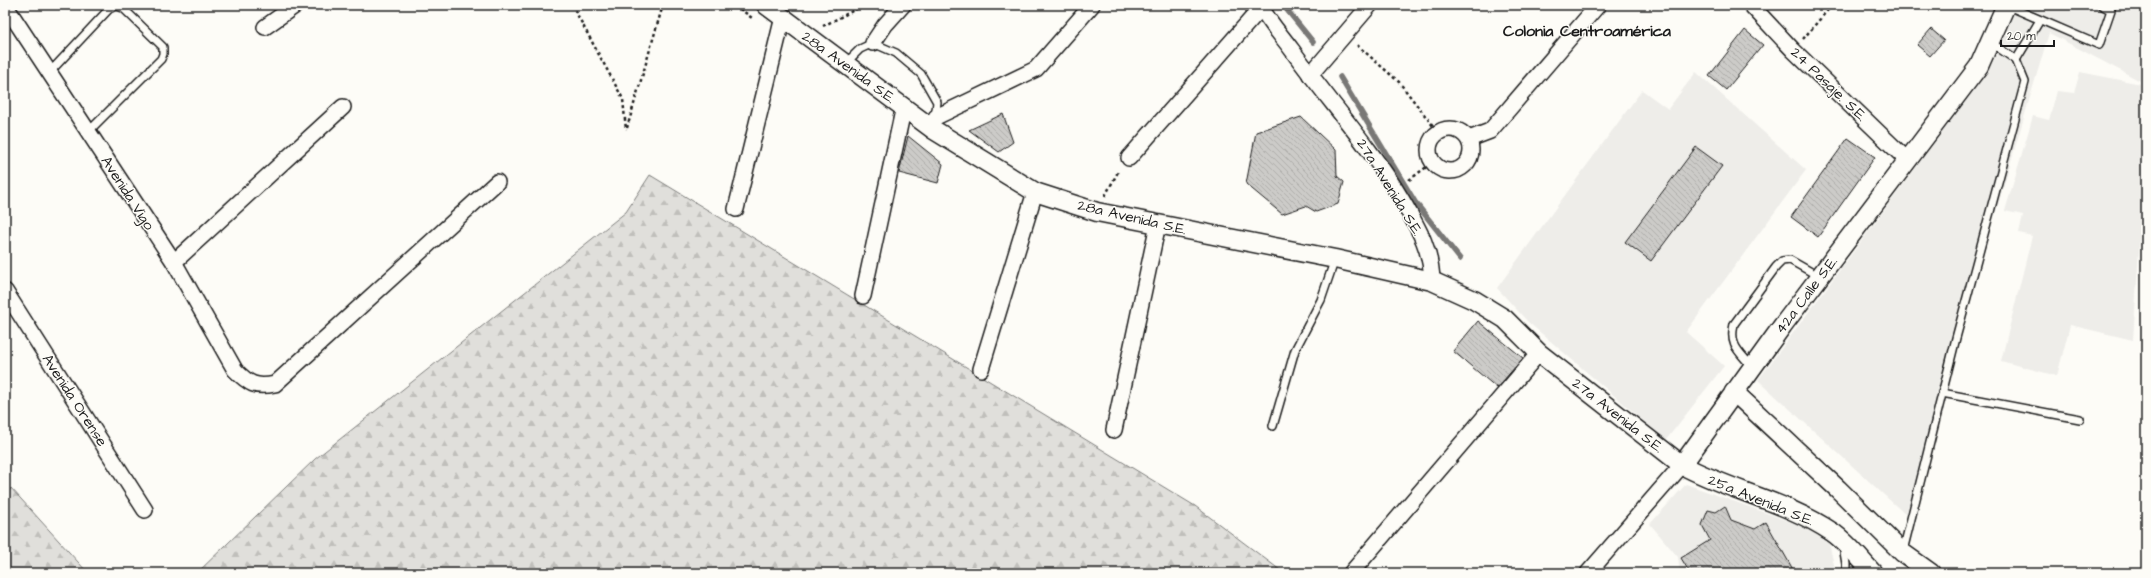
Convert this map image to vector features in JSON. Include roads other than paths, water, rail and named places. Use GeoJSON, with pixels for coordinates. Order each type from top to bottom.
{"type":"FeatureCollection","features":[{"type":"Feature","properties":{"kind":"street","name":"Avenida Vigo"},"geometry":{"type":"LineString","coordinates":[[5,5],[174,262],[235,370],[247,382],[261,387],[275,384],[497,182]]}},
{"type":"Feature","properties":{"kind":"street"},"geometry":{"type":"LineString","coordinates":[[266,27],[296,5]]}},
{"type":"Feature","properties":{"kind":"street","name":"28a Avenida S.E."},"geometry":{"type":"LineString","coordinates":[[766,5],[904,106],[935,123],[1035,192],[1097,212],[1335,259],[1432,281]]}},
{"type":"Feature","properties":{"kind":"street"},"geometry":{"type":"LineString","coordinates":[[873,43],[885,25],[903,5]]}},
{"type":"Feature","properties":{"kind":"street"},"geometry":{"type":"LineString","coordinates":[[935,123],[1036,69],[1092,5]]}},
{"type":"Feature","properties":{"kind":"street"},"geometry":{"type":"LineString","coordinates":[[1310,75],[1370,5]]}},
{"type":"Feature","properties":{"kind":"street"},"geometry":{"type":"LineString","coordinates":[[1470,138],[1490,131],[1598,5]]}},
{"type":"Feature","properties":{"kind":"street","name":"24 Pasaje. S.E."},"geometry":{"type":"LineString","coordinates":[[1751,5],[1793,50],[1908,161]]}},
{"type":"Feature","properties":{"kind":"street","name":"42a Calle S.E."},"geometry":{"type":"LineString","coordinates":[[1588,573],[1682,465],[1752,367],[1979,66],[2006,5]]}},
{"type":"Feature","properties":{"kind":"street"},"geometry":{"type":"LineString","coordinates":[[1129,158],[1261,6]]}},
{"type":"Feature","properties":{"kind":"street","name":"27a Avenida S.E."},"geometry":{"type":"LineString","coordinates":[[1261,6],[1310,75],[1362,140],[1419,229],[1432,262],[1432,281],[1474,300],[1505,319],[1539,353],[1682,465]]}},
{"type":"Feature","properties":{"kind":"street"},"geometry":{"type":"LineString","coordinates":[[736,209],[783,17]]}},
{"type":"Feature","properties":{"kind":"street"},"geometry":{"type":"LineString","coordinates":[[862,296],[904,106]]}},
{"type":"Feature","properties":{"kind":"street"},"geometry":{"type":"LineString","coordinates":[[174,262],[343,107]]}},
{"type":"Feature","properties":{"kind":"street"},"geometry":{"type":"LineString","coordinates":[[1455,128],[1470,138],[1472,155],[1462,169],[1446,172],[1432,163],[1428,146],[1437,131],[1455,128]]}},
{"type":"Feature","properties":{"kind":"street"},"geometry":{"type":"LineString","coordinates":[[981,369],[1035,192]]}},
{"type":"Feature","properties":{"kind":"street"},"geometry":{"type":"LineString","coordinates":[[1114,430],[1158,224]]}},
{"type":"Feature","properties":{"kind":"street","name":"Avenida Orense"},"geometry":{"type":"LineString","coordinates":[[5,291],[145,510]]}},
{"type":"Feature","properties":{"kind":"street"},"geometry":{"type":"LineString","coordinates":[[1351,573],[1539,353]]}},
{"type":"Feature","properties":{"kind":"street"},"geometry":{"type":"LineString","coordinates":[[1734,392],[1838,489],[1903,553],[1931,573]]}},
{"type":"Feature","properties":{"kind":"street","name":"25a Avenida S.E."},"geometry":{"type":"LineString","coordinates":[[1682,465],[1705,477],[1803,515],[1833,532],[1872,573]]}},
{"type":"Feature","properties":{"kind":"lane"},"geometry":{"type":"LineString","coordinates":[[2006,5],[2099,45],[2111,10],[2101,5]]}},
{"type":"Feature","properties":{"kind":"lane"},"geometry":{"type":"LineString","coordinates":[[49,73],[109,9],[116,6],[123,8],[163,47],[164,54],[161,59],[88,132]]}},
{"type":"Feature","properties":{"kind":"lane"},"geometry":{"type":"LineString","coordinates":[[2016,60],[2040,20]]}},
{"type":"Feature","properties":{"kind":"lane"},"geometry":{"type":"LineString","coordinates":[[1903,553],[1942,393],[2025,82],[2016,60],[1990,42]]}},
{"type":"Feature","properties":{"kind":"lane"},"geometry":{"type":"LineString","coordinates":[[845,64],[860,49],[873,43],[896,53],[921,74],[937,102],[935,123]]}},
{"type":"Feature","properties":{"kind":"lane"},"geometry":{"type":"LineString","coordinates":[[1273,426],[1295,350],[1321,300],[1335,259]]}},
{"type":"Feature","properties":{"kind":"lane"},"geometry":{"type":"LineString","coordinates":[[1752,367],[1734,346],[1731,335],[1734,324],[1776,267],[1782,261],[1790,260],[1820,277]]}},
{"type":"Feature","properties":{"kind":"lane"},"geometry":{"type":"LineString","coordinates":[[1942,393],[2080,419]]}},
{"type":"Feature","properties":{"kind":"lane"},"geometry":{"type":"LineString","coordinates":[[1842,540],[1846,573]]}},
{"type":"Feature","properties":{"kind":"waterway"},"geometry":{"type":"LineString","coordinates":[[1283,5],[1313,42]]}},
{"type":"Feature","properties":{"kind":"waterway"},"geometry":{"type":"LineString","coordinates":[[1340,77],[1415,202],[1460,259]]}},
{"type":"Feature","properties":{"kind":"district","name":"Colonia Centroamérica"},"geometry":{"type":"Point","coordinates":[1587,30]}}]}
